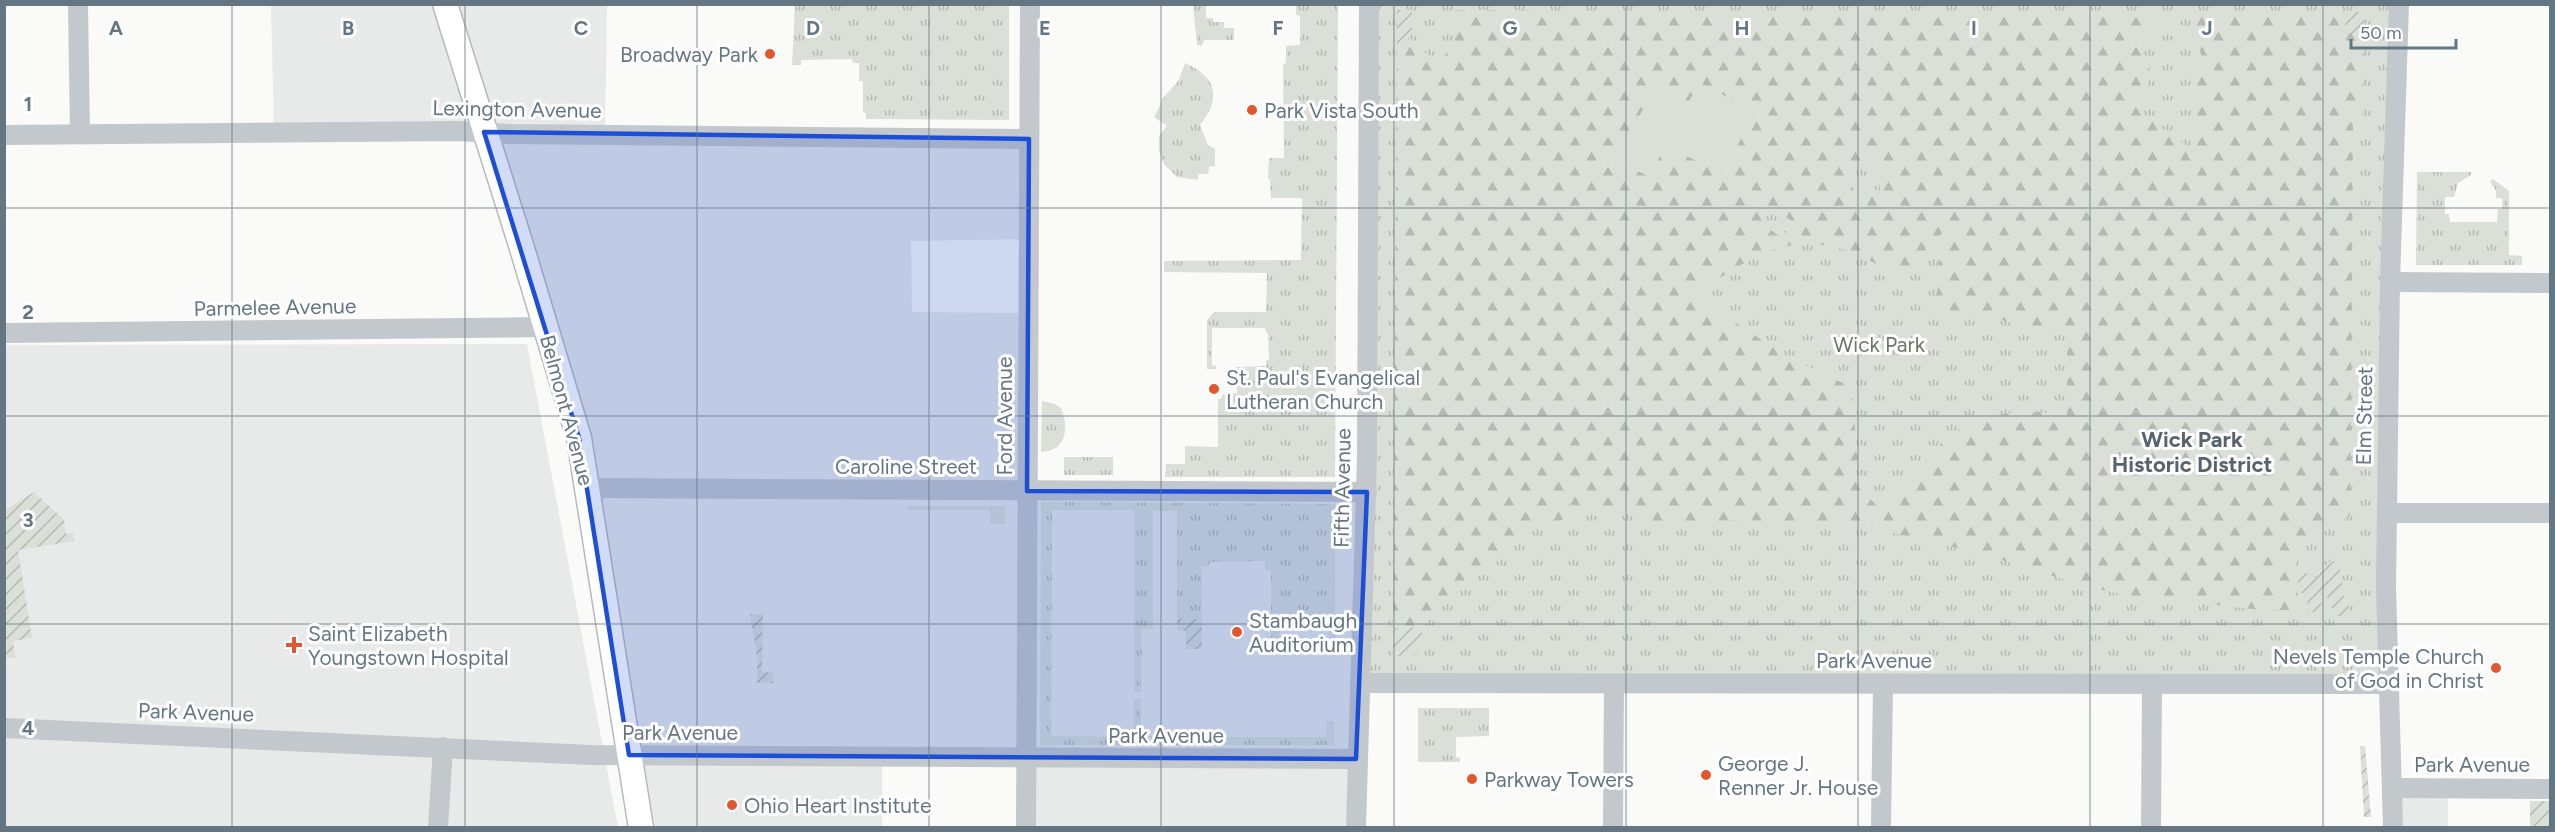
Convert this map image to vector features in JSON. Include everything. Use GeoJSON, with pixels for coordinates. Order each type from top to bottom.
{"type":"FeatureCollection","features":[{"type":"Feature","properties":{"kind":"main road","name":"Belmont Avenue"},"geometry":{"type":"LineString","coordinates":[[445,4],[579,438],[641,828]]}},
{"type":"Feature","properties":{"kind":"street"},"geometry":{"type":"LineString","coordinates":[[78,4],[80,134]]}},
{"type":"Feature","properties":{"kind":"street","name":"Ford Avenue"},"geometry":{"type":"LineString","coordinates":[[1026,828],[1030,4]]}},
{"type":"Feature","properties":{"kind":"street","name":"Fifth Avenue"},"geometry":{"type":"LineString","coordinates":[[1356,828],[1356,759],[1367,492],[1369,4]]}},
{"type":"Feature","properties":{"kind":"street","name":"Elm Street"},"geometry":{"type":"LineString","coordinates":[[2393,828],[2387,684],[2387,513],[2390,282],[2399,4]]}},
{"type":"Feature","properties":{"kind":"street","name":"Lexington Avenue"},"geometry":{"type":"LineString","coordinates":[[4,135],[484,132],[1029,139]]}},
{"type":"Feature","properties":{"kind":"street"},"geometry":{"type":"LineString","coordinates":[[2390,282],[2550,283]]}},
{"type":"Feature","properties":{"kind":"street","name":"Parmelee Avenue"},"geometry":{"type":"LineString","coordinates":[[4,333],[546,327]]}},
{"type":"Feature","properties":{"kind":"street","name":"Caroline Street"},"geometry":{"type":"LineString","coordinates":[[588,488],[1367,492]]}},
{"type":"Feature","properties":{"kind":"street"},"geometry":{"type":"LineString","coordinates":[[2387,513],[2550,513]]}},
{"type":"Feature","properties":{"kind":"street","name":"Park Avenue"},"geometry":{"type":"LineString","coordinates":[[1360,683],[2387,684]]}},
{"type":"Feature","properties":{"kind":"street"},"geometry":{"type":"LineString","coordinates":[[1613,828],[1614,684]]}},
{"type":"Feature","properties":{"kind":"street"},"geometry":{"type":"LineString","coordinates":[[1881,828],[1883,684]]}},
{"type":"Feature","properties":{"kind":"street"},"geometry":{"type":"LineString","coordinates":[[2151,828],[2152,684]]}},
{"type":"Feature","properties":{"kind":"street","name":"Park Avenue"},"geometry":{"type":"LineString","coordinates":[[4,728],[629,756],[1356,759]]}},
{"type":"Feature","properties":{"kind":"street"},"geometry":{"type":"LineString","coordinates":[[438,828],[443,747]]}},
{"type":"Feature","properties":{"kind":"street","name":"Park Avenue"},"geometry":{"type":"LineString","coordinates":[[2393,788],[2550,789]]}},
{"type":"Feature","properties":{"kind":"highlighted area"},"geometry":{"type":"Polygon","coordinates":[[[484,132],[1029,139],[1027,491],[1367,492],[1356,759],[629,755],[579,438],[484,132]]]}},
{"type":"Feature","properties":{"kind":"shaded area"},"geometry":{"type":"Polygon","coordinates":[[[271,5],[607,5],[605,134],[1029,139],[1029,239],[911,241],[912,312],[1028,313],[1028,491],[1367,492],[1356,827],[1026,827],[1026,759],[882,758],[882,827],[641,827],[588,488],[484,133],[274,132],[271,5]]]}},
{"type":"Feature","properties":{"kind":"shaded area","name":"Saint Elizabeth Youngstown Hospital"},"geometry":{"type":"Polygon","coordinates":[[[527,344],[618,827],[5,827],[4,345],[527,344]]]}},
{"type":"Feature","properties":{"kind":"shaded area"},"geometry":{"type":"Polygon","coordinates":[[[2393,788],[2448,788],[2448,827],[2393,828],[2393,788]]]}},
{"type":"Feature","properties":{"kind":"green space"},"geometry":{"type":"Polygon","coordinates":[[[795,5],[1009,5],[1009,120],[866,119],[866,113],[863,112],[863,81],[859,81],[859,63],[853,63],[852,59],[801,60],[801,65],[792,65],[795,5]]]}},
{"type":"Feature","properties":{"kind":"green space"},"geometry":{"type":"Polygon","coordinates":[[[1193,5],[1206,5],[1206,18],[1213,18],[1213,22],[1224,22],[1224,28],[1234,28],[1234,40],[1204,40],[1202,46],[1197,45],[1193,5]]]}},
{"type":"Feature","properties":{"kind":"green space"},"geometry":{"type":"Polygon","coordinates":[[[1296,5],[1338,5],[1335,477],[1165,477],[1166,464],[1185,464],[1185,446],[1218,447],[1218,399],[1221,399],[1223,394],[1237,393],[1236,367],[1266,366],[1266,360],[1269,360],[1268,333],[1265,328],[1212,328],[1212,365],[1216,366],[1216,369],[1207,369],[1207,320],[1214,312],[1266,312],[1267,273],[1164,272],[1164,261],[1301,260],[1302,198],[1271,198],[1270,179],[1268,179],[1269,158],[1284,158],[1283,64],[1286,63],[1286,46],[1300,45],[1300,16],[1296,15],[1296,5]]]}},
{"type":"Feature","properties":{"kind":"green space","name":"Wick Park"},"geometry":{"type":"Polygon","coordinates":[[[1369,5],[2399,5],[2387,684],[1360,683],[1369,5]]]}},
{"type":"Feature","properties":{"kind":"green space"},"geometry":{"type":"Polygon","coordinates":[[[1397,10],[1412,10],[1412,22],[1410,37],[1403,43],[1397,44],[1397,10]]]}},
{"type":"Feature","properties":{"kind":"green space","name":"Wick Park"},"geometry":{"type":"Polygon","coordinates":[[[1453,10],[2163,13],[2159,21],[2138,44],[2148,61],[2150,76],[2146,91],[2136,108],[2189,148],[2197,118],[2197,98],[2192,67],[2203,66],[2193,12],[2343,12],[2347,31],[2358,37],[2364,37],[2363,120],[2353,121],[2350,516],[2294,544],[2299,574],[2292,610],[2261,610],[2125,595],[2089,587],[1975,552],[1854,524],[1733,520],[1641,527],[1653,511],[1587,508],[1555,501],[1570,517],[1540,527],[1500,550],[1420,629],[1403,626],[1393,632],[1397,44],[1406,43],[1410,38],[1438,65],[1453,43],[1453,10]],[[1700,83],[1666,145],[1722,174],[1755,112],[1700,83]],[[1875,160],[1849,165],[1855,199],[1881,195],[1875,160]],[[1772,207],[1761,223],[1782,238],[1793,222],[1772,207]],[[1946,229],[1899,278],[1864,257],[1834,247],[1812,244],[1791,245],[1753,258],[1694,295],[1783,354],[1851,387],[1858,460],[1848,474],[1883,513],[1929,456],[1962,427],[1985,418],[2013,413],[2028,412],[2067,416],[2067,357],[2070,337],[1969,312],[1937,312],[1938,266],[1946,229]]]}},
{"type":"Feature","properties":{"kind":"green space"},"geometry":{"type":"Polygon","coordinates":[[[2343,12],[2364,12],[2364,37],[2350,33],[2344,22],[2343,12]]]}},
{"type":"Feature","properties":{"kind":"green space"},"geometry":{"type":"Polygon","coordinates":[[[1185,63],[1203,74],[1209,81],[1213,97],[1212,105],[1200,125],[1208,145],[1215,149],[1215,166],[1209,167],[1208,174],[1198,174],[1198,180],[1177,177],[1164,164],[1159,150],[1159,136],[1167,126],[1154,117],[1164,97],[1179,80],[1185,63]]]}},
{"type":"Feature","properties":{"kind":"green space"},"geometry":{"type":"Polygon","coordinates":[[[1699,83],[1755,112],[1722,174],[1666,145],[1649,177],[1616,159],[1654,89],[1686,107],[1699,83]]]}},
{"type":"Feature","properties":{"kind":"green space"},"geometry":{"type":"Polygon","coordinates":[[[2417,172],[2471,172],[2471,175],[2458,183],[2454,197],[2445,197],[2445,214],[2449,214],[2450,222],[2497,222],[2498,209],[2502,209],[2502,198],[2496,198],[2496,191],[2490,181],[2493,179],[2509,191],[2509,255],[2522,256],[2522,265],[2416,265],[2417,172]]]}},
{"type":"Feature","properties":{"kind":"green space"},"geometry":{"type":"Polygon","coordinates":[[[1042,401],[1061,408],[1065,430],[1061,443],[1050,451],[1041,452],[1042,401]]]}},
{"type":"Feature","properties":{"kind":"green space"},"geometry":{"type":"Polygon","coordinates":[[[1064,457],[1113,457],[1113,475],[1064,475],[1064,457]]]}},
{"type":"Feature","properties":{"kind":"green space"},"geometry":{"type":"Polygon","coordinates":[[[34,492],[64,520],[66,534],[73,533],[74,541],[18,550],[32,638],[13,641],[15,658],[5,658],[5,510],[34,492]]]}},
{"type":"Feature","properties":{"kind":"green space"},"geometry":{"type":"Polygon","coordinates":[[[1041,502],[1335,504],[1335,646],[1329,645],[1329,628],[1280,628],[1280,650],[1275,650],[1271,645],[1271,570],[1265,570],[1265,561],[1210,562],[1209,567],[1202,567],[1202,619],[1177,619],[1177,511],[1153,511],[1153,629],[1142,629],[1141,692],[1134,692],[1134,510],[1052,510],[1051,736],[1133,737],[1134,699],[1141,699],[1141,736],[1154,736],[1154,745],[1040,745],[1041,502]]]}},
{"type":"Feature","properties":{"kind":"green space"},"geometry":{"type":"Polygon","coordinates":[[[908,506],[1005,506],[1005,524],[990,524],[990,510],[908,510],[908,506]]]}},
{"type":"Feature","properties":{"kind":"green space"},"geometry":{"type":"Polygon","coordinates":[[[2330,561],[2339,565],[2344,598],[2349,599],[2349,619],[2333,614],[2333,608],[2329,607],[2324,593],[2320,598],[2324,616],[2321,617],[2318,611],[2314,613],[2305,608],[2309,598],[2305,593],[2297,593],[2299,574],[2311,573],[2315,578],[2330,561]]]}},
{"type":"Feature","properties":{"kind":"green space"},"geometry":{"type":"Polygon","coordinates":[[[750,614],[763,614],[762,672],[773,673],[773,683],[757,683],[757,657],[750,614]]]}},
{"type":"Feature","properties":{"kind":"green space"},"geometry":{"type":"Polygon","coordinates":[[[1177,619],[1202,619],[1202,649],[1186,649],[1186,631],[1177,630],[1177,619]]]}},
{"type":"Feature","properties":{"kind":"green space"},"geometry":{"type":"Polygon","coordinates":[[[1409,626],[1422,631],[1422,646],[1414,656],[1393,656],[1393,632],[1397,628],[1409,626]]]}},
{"type":"Feature","properties":{"kind":"green space"},"geometry":{"type":"Polygon","coordinates":[[[1418,708],[1489,708],[1489,736],[1456,737],[1456,757],[1460,758],[1460,762],[1418,762],[1418,708]]]}},
{"type":"Feature","properties":{"kind":"green space"},"geometry":{"type":"Polygon","coordinates":[[[1327,721],[1334,721],[1334,745],[1174,745],[1174,737],[1326,737],[1327,721]]]}},
{"type":"Feature","properties":{"kind":"green space"},"geometry":{"type":"Polygon","coordinates":[[[2360,746],[2365,746],[2371,817],[2364,817],[2360,746]]]}},
{"type":"Feature","properties":{"kind":"green space"},"geometry":{"type":"Polygon","coordinates":[[[2530,801],[2550,801],[2550,827],[2530,827],[2530,801]]]}},
{"type":"Feature","properties":{"kind":"place","name":"Broadway Park"},"geometry":{"type":"Point","coordinates":[770,54]}},
{"type":"Feature","properties":{"kind":"place","name":"Park Vista South"},"geometry":{"type":"Point","coordinates":[1252,110]}},
{"type":"Feature","properties":{"kind":"place","name":"St. Paul's Evangelical Lutheran Church"},"geometry":{"type":"Point","coordinates":[1214,389]}},
{"type":"Feature","properties":{"kind":"place","name":"Stambaugh Auditorium"},"geometry":{"type":"Point","coordinates":[1237,632]}},
{"type":"Feature","properties":{"kind":"place","name":"Saint Elizabeth Youngstown Hospital"},"geometry":{"type":"Point","coordinates":[294,645]}},
{"type":"Feature","properties":{"kind":"place","name":"Nevels Temple Church of God in Christ"},"geometry":{"type":"Point","coordinates":[2496,668]}},
{"type":"Feature","properties":{"kind":"place","name":"George J. Renner Jr. House"},"geometry":{"type":"Point","coordinates":[1706,775]}},
{"type":"Feature","properties":{"kind":"place","name":"Parkway Towers"},"geometry":{"type":"Point","coordinates":[1472,779]}},
{"type":"Feature","properties":{"kind":"place","name":"Ohio Heart Institute"},"geometry":{"type":"Point","coordinates":[732,805]}},
{"type":"Feature","properties":{"kind":"district","name":"Wick Park Historic District"},"geometry":{"type":"Point","coordinates":[2192,452]}}]}
